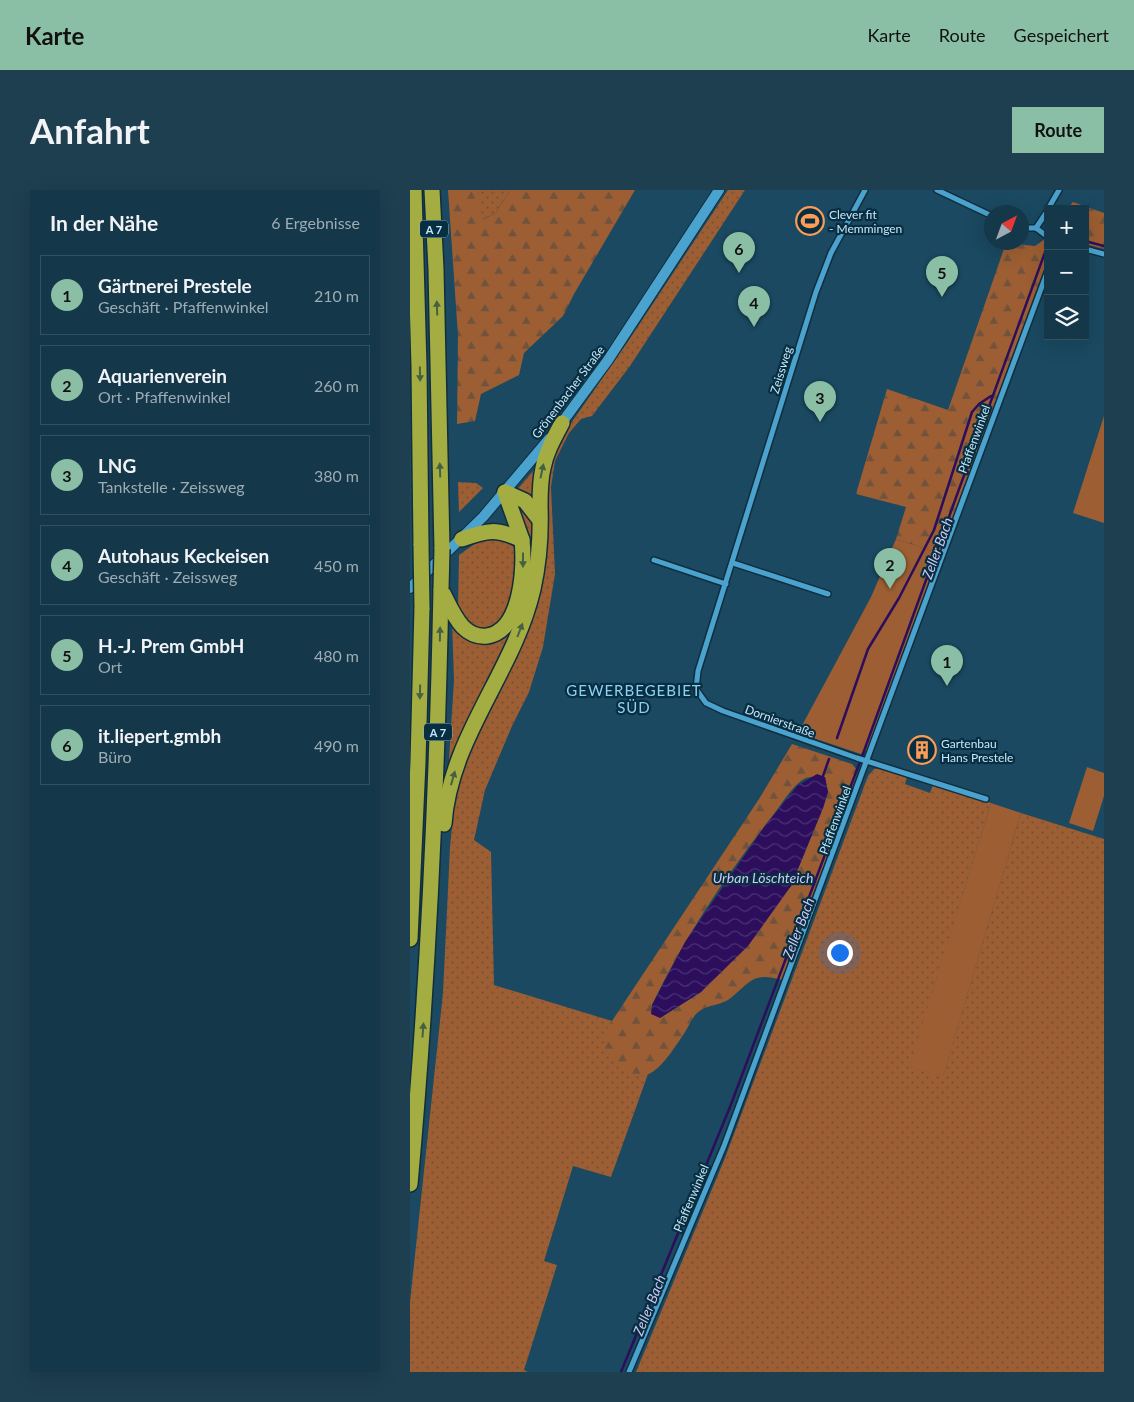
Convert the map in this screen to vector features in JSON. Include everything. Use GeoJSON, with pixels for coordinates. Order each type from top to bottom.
{"type":"FeatureCollection","features":[{"type":"Feature","properties":{"kind":"highway","name":"A 7"},"geometry":{"type":"LineString","coordinates":[[410,939],[418,762],[422,608],[420,368],[414,190]]}},
{"type":"Feature","properties":{"kind":"highway","name":"A 7"},"geometry":{"type":"LineString","coordinates":[[410,1184],[420,1079],[431,875],[438,722],[441,589],[442,519],[432,190]]}},
{"type":"Feature","properties":{"kind":"highway"},"geometry":{"type":"LineString","coordinates":[[431,875],[442,856],[445,807],[459,758],[471,727],[513,648],[526,614],[539,556],[539,519],[543,467],[547,453],[562,423]]}},
{"type":"Feature","properties":{"kind":"highway"},"geometry":{"type":"LineString","coordinates":[[505,492],[525,501],[539,519]]}},
{"type":"Feature","properties":{"kind":"highway"},"geometry":{"type":"LineString","coordinates":[[505,492],[522,540]]}},
{"type":"Feature","properties":{"kind":"highway"},"geometry":{"type":"LineString","coordinates":[[462,539],[485,531],[498,530],[522,540]]}},
{"type":"Feature","properties":{"kind":"highway","name":"A 7"},"geometry":{"type":"LineString","coordinates":[[441,589],[461,626],[468,632],[479,637],[492,635],[502,630],[510,619],[520,589],[524,561],[522,540]]}},
{"type":"Feature","properties":{"kind":"highway"},"geometry":{"type":"LineString","coordinates":[[410,670],[413,635],[422,608]]}},
{"type":"Feature","properties":{"kind":"main road","name":"Grönenbacher Straße"},"geometry":{"type":"LineString","coordinates":[[410,588],[462,539],[505,492],[562,423],[608,360],[720,190]]}},
{"type":"Feature","properties":{"kind":"street","name":"Zeissweg"},"geometry":{"type":"LineString","coordinates":[[696,689],[698,671],[818,286],[831,253],[865,190]]}},
{"type":"Feature","properties":{"kind":"street"},"geometry":{"type":"LineString","coordinates":[[937,190],[984,212]]}},
{"type":"Feature","properties":{"kind":"street"},"geometry":{"type":"LineString","coordinates":[[1051,205],[1060,190]]}},
{"type":"Feature","properties":{"kind":"street"},"geometry":{"type":"LineString","coordinates":[[1036,228],[1044,215]]}},
{"type":"Feature","properties":{"kind":"street"},"geometry":{"type":"LineString","coordinates":[[1029,228],[1036,228],[1044,234]]}},
{"type":"Feature","properties":{"kind":"street"},"geometry":{"type":"LineString","coordinates":[[1089,250],[1104,254]]}},
{"type":"Feature","properties":{"kind":"street","name":"Pfaffenwinkel"},"geometry":{"type":"LineString","coordinates":[[629,1372],[724,1146],[1044,281]]}},
{"type":"Feature","properties":{"kind":"street"},"geometry":{"type":"LineString","coordinates":[[654,560],[726,584]]}},
{"type":"Feature","properties":{"kind":"street"},"geometry":{"type":"LineString","coordinates":[[733,563],[828,594]]}},
{"type":"Feature","properties":{"kind":"street","name":"Dornierstraße"},"geometry":{"type":"LineString","coordinates":[[696,689],[706,703],[722,711],[857,758],[986,799]]}},
{"type":"Feature","properties":{"kind":"green space"},"geometry":{"type":"Polygon","coordinates":[[[448,190],[478,190],[483,219],[495,214],[510,190],[635,190],[563,316],[524,353],[519,375],[481,394],[475,421],[457,424],[458,336],[448,190]]]}},
{"type":"Feature","properties":{"kind":"green space"},"geometry":{"type":"Polygon","coordinates":[[[478,190],[510,190],[495,214],[482,219],[478,190]]]}},
{"type":"Feature","properties":{"kind":"green space"},"geometry":{"type":"Polygon","coordinates":[[[728,190],[745,190],[630,366],[592,416],[581,419],[569,433],[555,461],[551,487],[555,574],[543,647],[529,692],[512,726],[485,790],[474,840],[491,852],[494,985],[612,1021],[605,1042],[610,1056],[642,1076],[648,1074],[611,1177],[573,1166],[544,1261],[557,1265],[524,1370],[528,1372],[410,1372],[410,1302],[443,993],[450,847],[454,805],[461,768],[474,735],[531,623],[545,566],[546,476],[560,439],[627,343],[728,190]]]}},
{"type":"Feature","properties":{"kind":"green space"},"geometry":{"type":"Polygon","coordinates":[[[1073,202],[1081,205],[1070,205],[1073,202]]]}},
{"type":"Feature","properties":{"kind":"green space"},"geometry":{"type":"Polygon","coordinates":[[[1089,208],[1104,213],[1104,249],[1089,245],[1089,208]]]}},
{"type":"Feature","properties":{"kind":"green space"},"geometry":{"type":"Polygon","coordinates":[[[1044,240],[1044,272],[941,554],[896,539],[906,507],[856,494],[887,389],[948,410],[1004,250],[1029,250],[1029,245],[1035,246],[1044,240]]]}},
{"type":"Feature","properties":{"kind":"green space"},"geometry":{"type":"Polygon","coordinates":[[[1104,416],[1104,523],[1073,513],[1104,416]]]}},
{"type":"Feature","properties":{"kind":"green space"},"geometry":{"type":"Polygon","coordinates":[[[539,464],[534,506],[516,491],[539,464]]]}},
{"type":"Feature","properties":{"kind":"green space"},"geometry":{"type":"Polygon","coordinates":[[[458,482],[476,483],[483,488],[459,512],[458,482]]]}},
{"type":"Feature","properties":{"kind":"green space"},"geometry":{"type":"Polygon","coordinates":[[[513,504],[521,504],[532,520],[534,529],[534,543],[526,600],[448,775],[454,680],[452,623],[477,642],[520,611],[513,504]]]}},
{"type":"Feature","properties":{"kind":"green space"},"geometry":{"type":"Polygon","coordinates":[[[483,538],[509,540],[519,561],[515,586],[505,616],[496,628],[485,631],[473,629],[458,608],[459,555],[483,538]]]}},
{"type":"Feature","properties":{"kind":"green space"},"geometry":{"type":"Polygon","coordinates":[[[896,539],[941,554],[868,749],[861,754],[798,733],[871,597],[896,539]]]}},
{"type":"Feature","properties":{"kind":"green space"},"geometry":{"type":"Polygon","coordinates":[[[792,744],[852,764],[858,771],[782,980],[765,977],[759,978],[749,982],[728,1000],[701,1010],[695,1015],[676,1046],[658,1068],[649,1074],[640,1076],[629,1073],[605,1049],[604,1038],[608,1027],[759,799],[792,744]],[[810,777],[801,781],[756,837],[707,907],[664,980],[652,1005],[660,1018],[701,992],[791,886],[828,792],[825,777],[810,777]]]}},
{"type":"Feature","properties":{"kind":"green space"},"geometry":{"type":"Polygon","coordinates":[[[1087,767],[1104,773],[1104,796],[1093,831],[1069,823],[1087,767]]]}},
{"type":"Feature","properties":{"kind":"green space"},"geometry":{"type":"Polygon","coordinates":[[[880,768],[907,777],[905,784],[930,793],[933,785],[991,803],[910,1067],[943,1076],[1021,813],[1104,839],[1104,1372],[636,1372],[725,1158],[868,776],[874,769],[880,768]]]}},
{"type":"Feature","properties":{"kind":"green space"},"geometry":{"type":"Polygon","coordinates":[[[991,803],[1021,813],[943,1077],[909,1067],[991,803]]]}},
{"type":"Feature","properties":{"kind":"water","name":"Urban Löschteich"},"geometry":{"type":"Polygon","coordinates":[[[817,774],[825,777],[828,792],[791,886],[748,946],[701,992],[660,1018],[651,1014],[652,1005],[685,942],[762,830],[797,786],[817,774]]]}},
{"type":"Feature","properties":{"kind":"waterway","name":"Zeller Bach"},"geometry":{"type":"LineString","coordinates":[[1089,242],[1104,246]]}},
{"type":"Feature","properties":{"kind":"waterway","name":"Zeller Bach"},"geometry":{"type":"LineString","coordinates":[[621,1372],[730,1107],[864,751],[1046,250]]}},
{"type":"Feature","properties":{"kind":"waterway","name":"Zeller Bach"},"geometry":{"type":"LineString","coordinates":[[837,738],[868,649],[899,598],[934,530],[972,412],[979,404],[991,396]]}},
{"type":"Feature","properties":{"kind":"waterway","name":"Zeller Bach"},"geometry":{"type":"LineString","coordinates":[[823,776],[829,759]]}},
{"type":"Feature","properties":{"kind":"place","name":"Clever fit - Memmingen"},"geometry":{"type":"Point","coordinates":[810,221]}},
{"type":"Feature","properties":{"kind":"place","name":"it.liepert.gmbh"},"geometry":{"type":"Point","coordinates":[739,273]}},
{"type":"Feature","properties":{"kind":"place","name":"H.-J. Prem GmbH"},"geometry":{"type":"Point","coordinates":[942,297]}},
{"type":"Feature","properties":{"kind":"place","name":"Autohaus Keckeisen"},"geometry":{"type":"Point","coordinates":[754,327]}},
{"type":"Feature","properties":{"kind":"place","name":"LNG"},"geometry":{"type":"Point","coordinates":[820,422]}},
{"type":"Feature","properties":{"kind":"place","name":"Aquarienverein"},"geometry":{"type":"Point","coordinates":[890,589]}},
{"type":"Feature","properties":{"kind":"place","name":"Gärtnerei Prestele"},"geometry":{"type":"Point","coordinates":[947,686]}},
{"type":"Feature","properties":{"kind":"place","name":"Gartenbau Hans Prestele"},"geometry":{"type":"Point","coordinates":[922,750]}},
{"type":"Feature","properties":{"kind":"district","name":"GEWERBEGEBIET SÜD"},"geometry":{"type":"Point","coordinates":[634,698]}}]}
